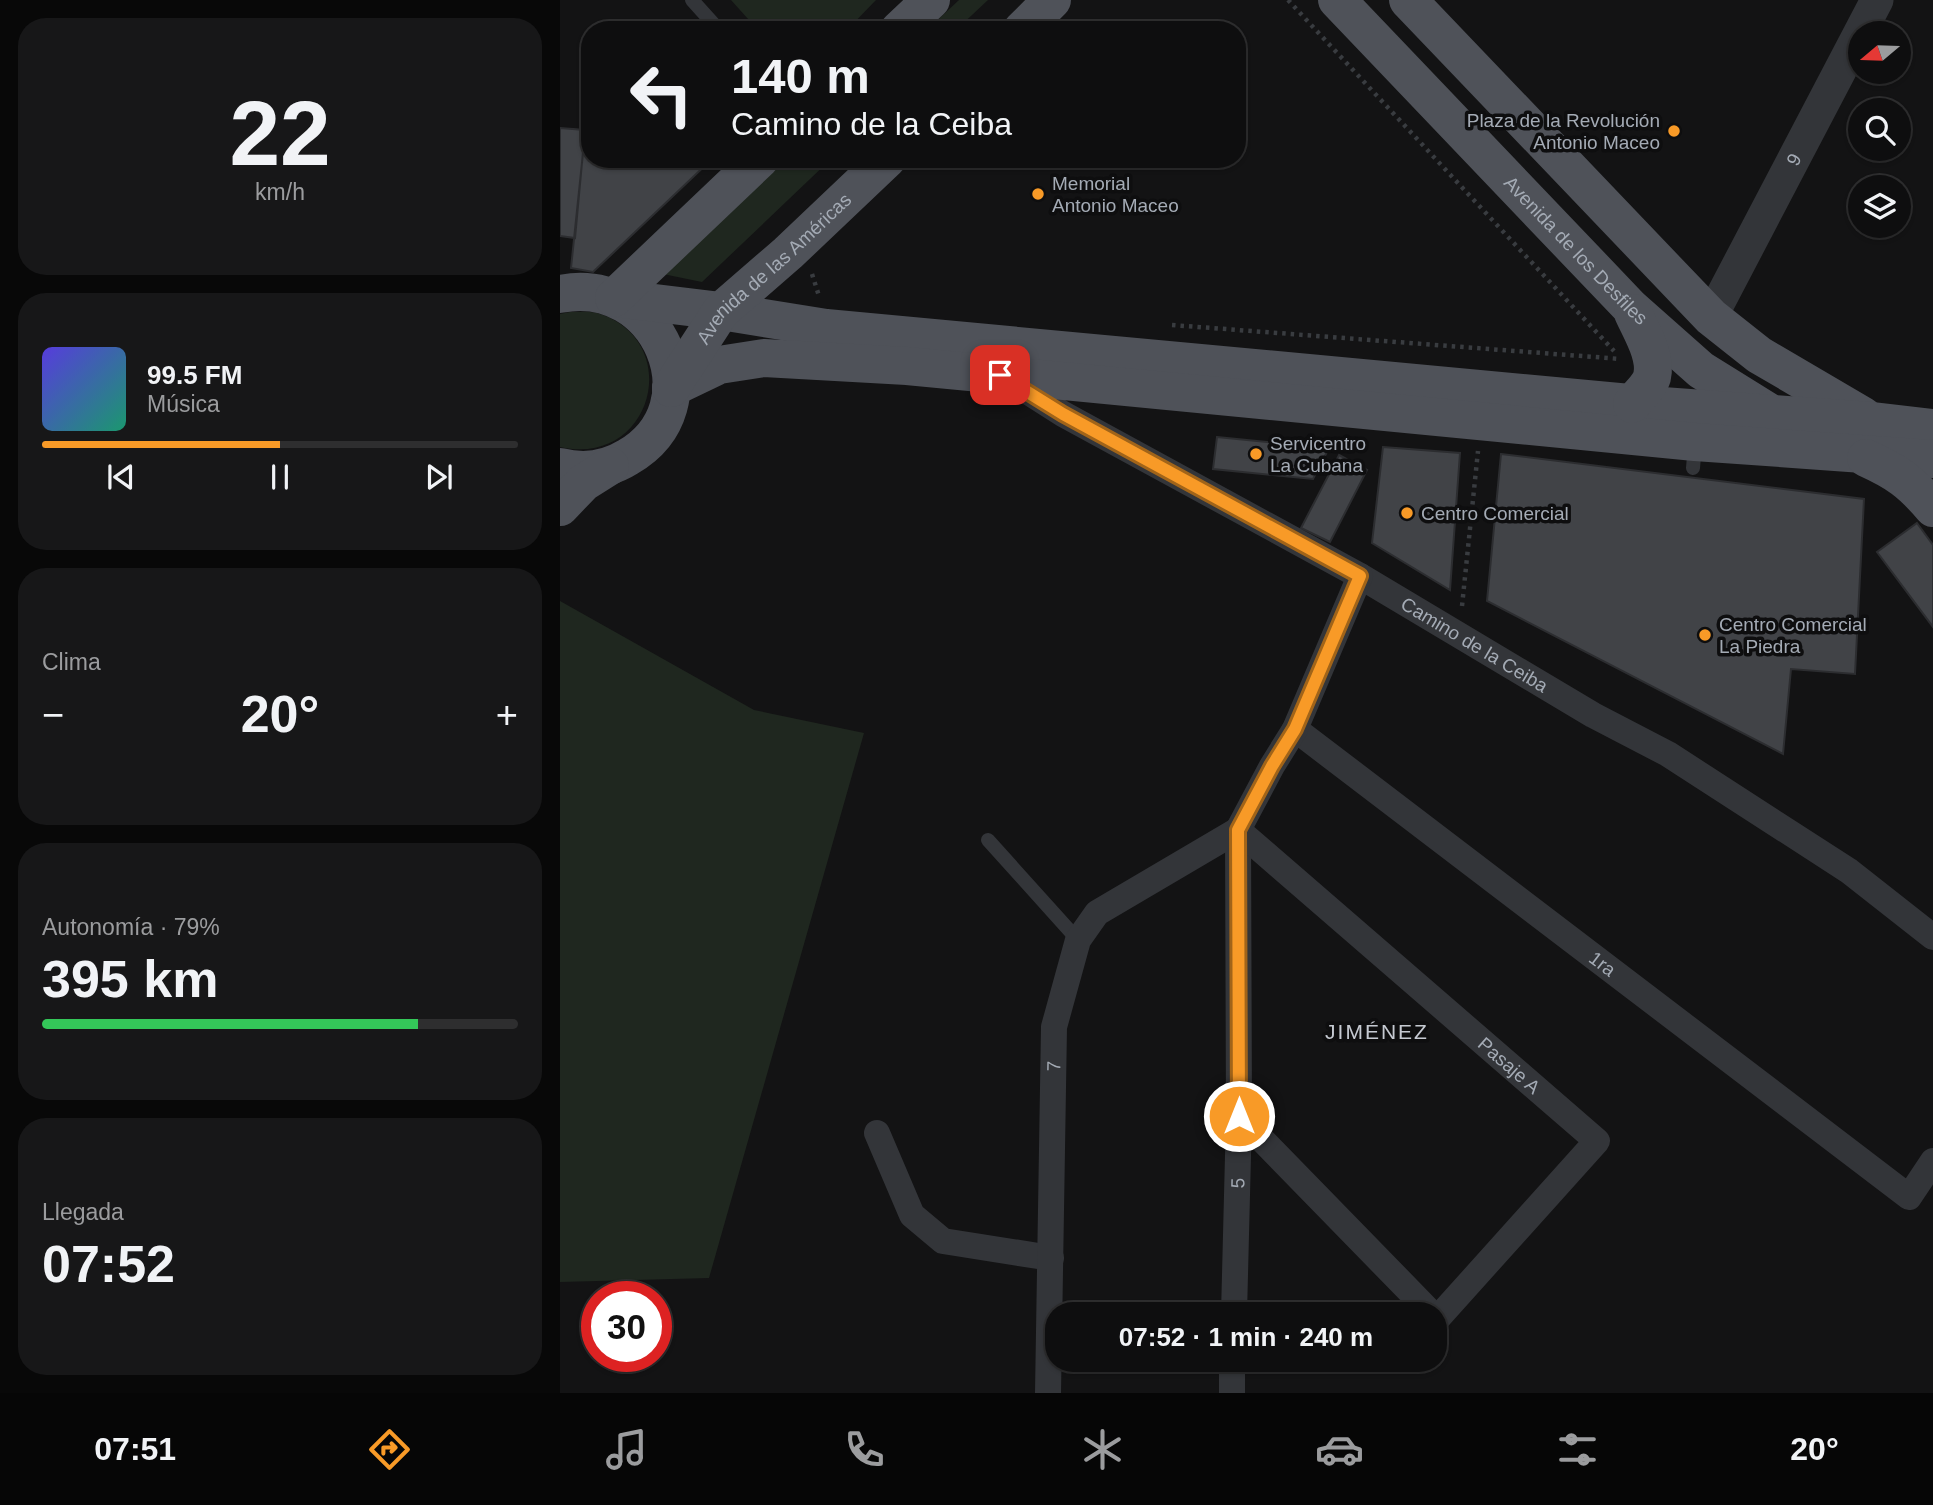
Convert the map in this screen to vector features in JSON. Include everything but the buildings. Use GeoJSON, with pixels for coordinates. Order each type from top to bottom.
{"type":"FeatureCollection","features":[{"type":"Feature","properties":{"kind":"main road"},"geometry":{"type":"LineString","coordinates":[[909,21],[931,0]]}},
{"type":"Feature","properties":{"kind":"main road"},"geometry":{"type":"LineString","coordinates":[[1031,21],[1052,0]]}},
{"type":"Feature","properties":{"kind":"main road","name":"Avenida de los Desfiles"},"geometry":{"type":"LineString","coordinates":[[1337,0],[1631,308],[1701,370],[1774,415]]}},
{"type":"Feature","properties":{"kind":"main road"},"geometry":{"type":"LineString","coordinates":[[1408,0],[1711,317],[1759,355],[1804,383],[1863,436],[1933,508]]}},
{"type":"Feature","properties":{"kind":"main road"},"geometry":{"type":"LineString","coordinates":[[614,298],[751,168]]}},
{"type":"Feature","properties":{"kind":"main road","name":"Avenida de las Américas"},"geometry":{"type":"LineString","coordinates":[[671,388],[721,311],[788,253],[878,168]]}},
{"type":"Feature","properties":{"kind":"main road"},"geometry":{"type":"LineString","coordinates":[[788,253],[784,281],[788,298],[826,328]]}},
{"type":"Feature","properties":{"kind":"main road"},"geometry":{"type":"LineString","coordinates":[[561,293],[587,292],[826,328],[1774,415],[1863,436],[1933,458]]}},
{"type":"Feature","properties":{"kind":"main road"},"geometry":{"type":"LineString","coordinates":[[560,507],[583,483],[638,451],[655,433],[666,411],[671,388],[668,360],[656,332],[639,313],[614,298]]}},
{"type":"Feature","properties":{"kind":"main road"},"geometry":{"type":"LineString","coordinates":[[1631,308],[1652,363],[1652,376],[1632,404]]}},
{"type":"Feature","properties":{"kind":"main road"},"geometry":{"type":"LineString","coordinates":[[671,388],[719,365],[764,358],[908,366],[1482,422],[1694,455],[1933,428]]}},
{"type":"Feature","properties":{"kind":"main road"},"geometry":{"type":"LineString","coordinates":[[560,467],[585,470],[610,466]]}},
{"type":"Feature","properties":{"kind":"street","name":"9"},"geometry":{"type":"LineString","coordinates":[[1711,317],[1877,0]]}},
{"type":"Feature","properties":{"kind":"street","name":"Camino de la Ceiba"},"geometry":{"type":"LineString","coordinates":[[1000,375],[1063,414],[1360,576],[1592,715],[1668,754],[1849,872],[1933,937]]}},
{"type":"Feature","properties":{"kind":"street","name":"5"},"geometry":{"type":"LineString","coordinates":[[1234,1302],[1239,1116],[1238,830],[1295,729],[1360,576]]}},
{"type":"Feature","properties":{"kind":"street","name":"1ra"},"geometry":{"type":"LineString","coordinates":[[1295,729],[1909,1197],[1933,1161]]}},
{"type":"Feature","properties":{"kind":"street","name":"7"},"geometry":{"type":"LineString","coordinates":[[1048,1393],[1054,1027],[1079,940],[1097,913],[1238,830]]}},
{"type":"Feature","properties":{"kind":"street","name":"Pasaje A"},"geometry":{"type":"LineString","coordinates":[[1238,830],[1597,1141],[1447,1308]]}},
{"type":"Feature","properties":{"kind":"street","name":"Pasaje A"},"geometry":{"type":"LineString","coordinates":[[1239,1116],[1420,1302]]}},
{"type":"Feature","properties":{"kind":"street"},"geometry":{"type":"LineString","coordinates":[[877,1133],[912,1215],[943,1241],[1051,1258]]}},
{"type":"Feature","properties":{"kind":"street"},"geometry":{"type":"LineString","coordinates":[[1232,1393],[1233,1372]]}},
{"type":"Feature","properties":{"kind":"lane"},"geometry":{"type":"LineString","coordinates":[[692,0],[711,21]]}},
{"type":"Feature","properties":{"kind":"lane"},"geometry":{"type":"LineString","coordinates":[[988,840],[1079,940]]}},
{"type":"Feature","properties":{"kind":"path"},"geometry":{"type":"LineString","coordinates":[[1166,324],[1621,359],[1288,0]]}},
{"type":"Feature","properties":{"kind":"path"},"geometry":{"type":"LineString","coordinates":[[1463,602],[1482,422]]}},
{"type":"Feature","properties":{"kind":"shaded area"},"geometry":{"type":"Polygon","coordinates":[[[731,0],[876,0],[856,21],[750,21],[731,0]]]}},
{"type":"Feature","properties":{"kind":"shaded area"},"geometry":{"type":"Polygon","coordinates":[[[959,0],[988,0],[966,21],[937,21],[959,0]]]}},
{"type":"Feature","properties":{"kind":"shaded area"},"geometry":{"type":"Polygon","coordinates":[[[777,168],[822,168],[702,282],[663,274],[777,168]]]}},
{"type":"Feature","properties":{"kind":"shaded area"},"geometry":{"type":"Polygon","coordinates":[[[597,313],[625,327],[642,348],[649,373],[647,398],[636,421],[618,439],[592,448],[560,447],[560,314],[597,313]]]}},
{"type":"Feature","properties":{"kind":"shaded area"},"geometry":{"type":"Polygon","coordinates":[[[560,601],[754,710],[864,733],[709,1278],[560,1282],[560,601]]]}},
{"type":"Feature","properties":{"kind":"place","name":"Plaza de la Revolución Antonio Maceo"},"geometry":{"type":"Point","coordinates":[1674,131]}},
{"type":"Feature","properties":{"kind":"place","name":"Memorial Antonio Maceo"},"geometry":{"type":"Point","coordinates":[1038,194]}},
{"type":"Feature","properties":{"kind":"place","name":"Servicentro La Cubana"},"geometry":{"type":"Point","coordinates":[1256,454]}},
{"type":"Feature","properties":{"kind":"place","name":"Centro Comercial"},"geometry":{"type":"Point","coordinates":[1407,513]}},
{"type":"Feature","properties":{"kind":"place","name":"Centro Comercial La Piedra"},"geometry":{"type":"Point","coordinates":[1705,635]}},
{"type":"Feature","properties":{"kind":"district","name":"JIMÉNEZ"},"geometry":{"type":"Point","coordinates":[1377,1031]}},
{"type":"Feature","properties":{"kind":"route"},"geometry":{"type":"LineString","coordinates":[[1000,375],[1063,414],[1360,576],[1295,729],[1238,830],[1239,1116]]}}]}
